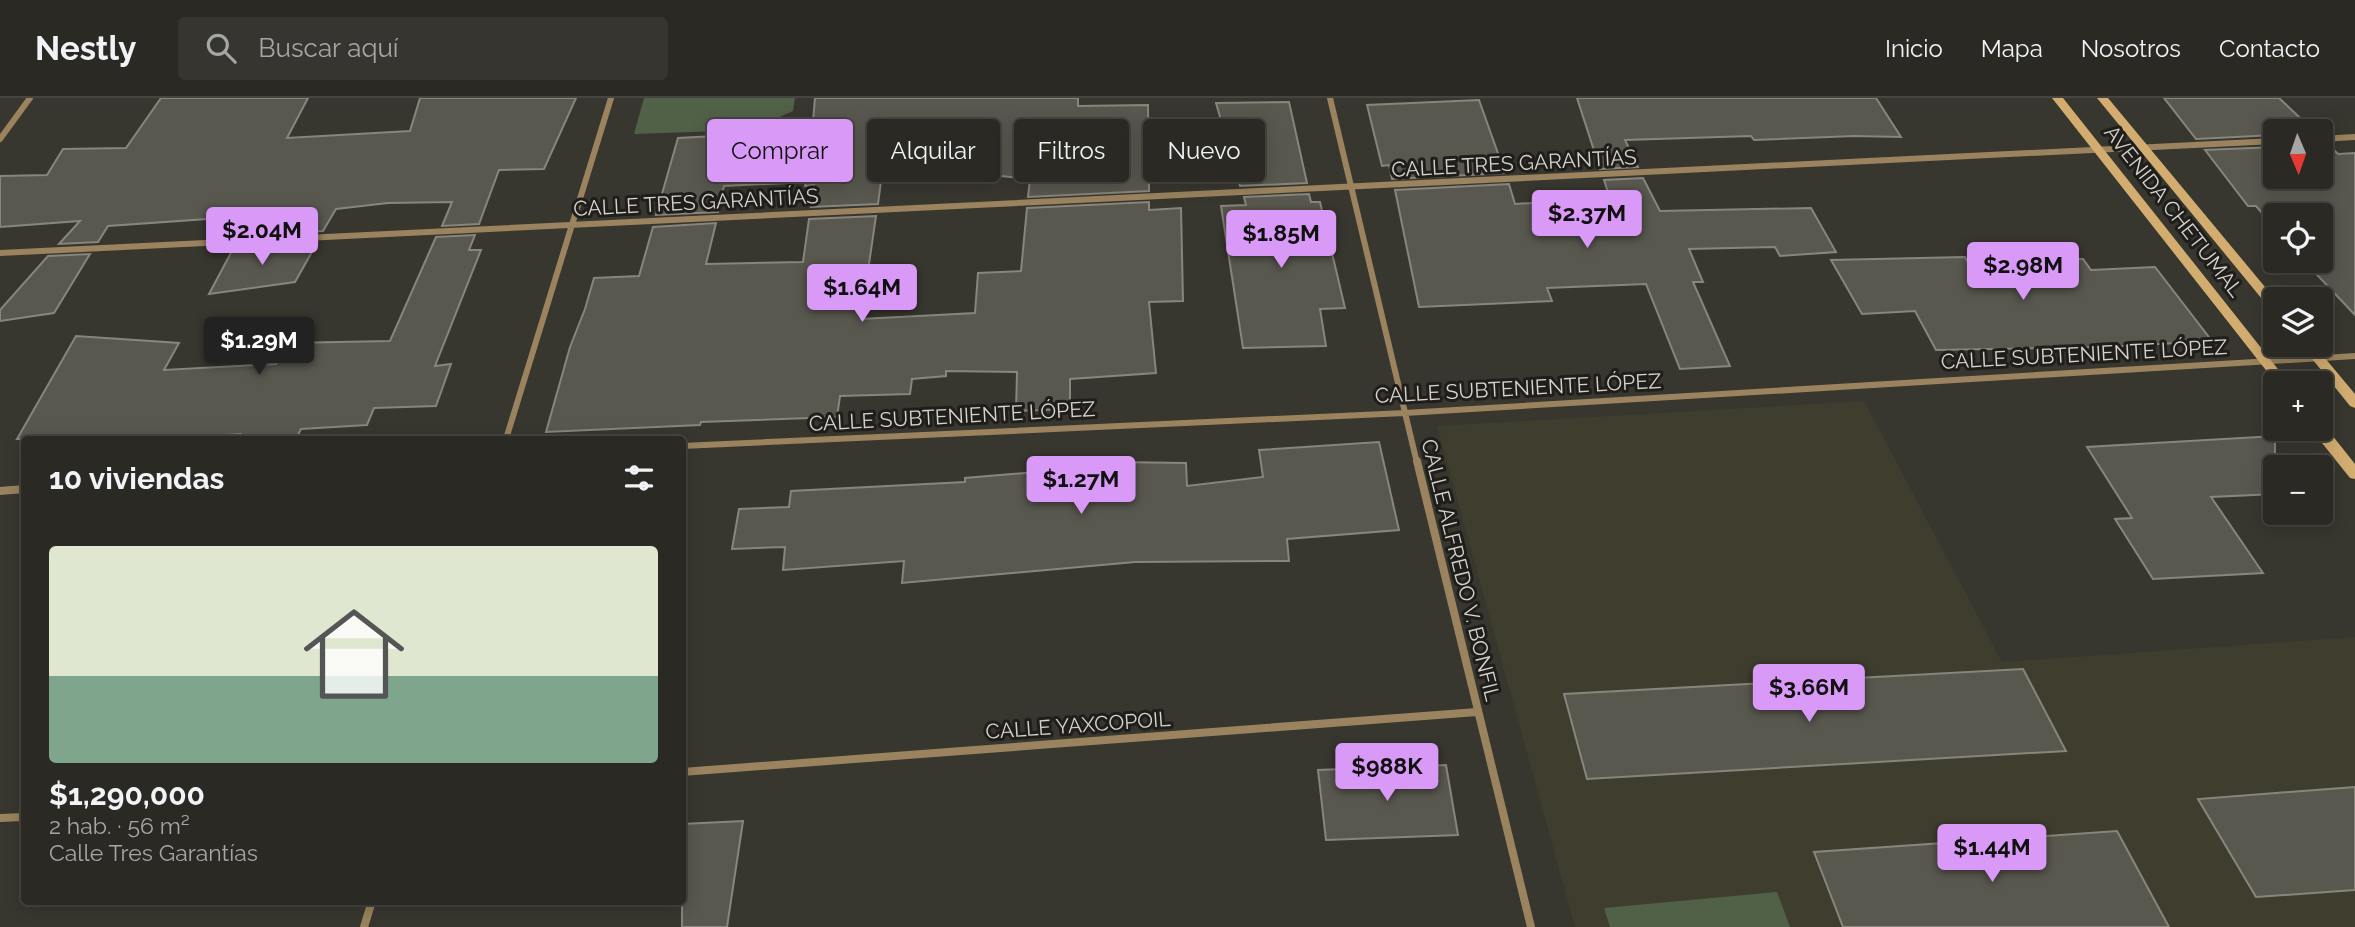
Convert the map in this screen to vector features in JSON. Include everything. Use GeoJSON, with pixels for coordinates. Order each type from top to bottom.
{"type":"FeatureCollection","features":[{"type":"Feature","properties":{"kind":"main road","name":"AVENIDA CHETUMAL"},"geometry":{"type":"LineString","coordinates":[[2057,98],[2274,371]]}},
{"type":"Feature","properties":{"kind":"main road","name":"AVENIDA CHETUMAL"},"geometry":{"type":"LineString","coordinates":[[2102,98],[2263,293]]}},
{"type":"Feature","properties":{"kind":"main road"},"geometry":{"type":"LineString","coordinates":[[2318,358],[2355,403]]}},
{"type":"Feature","properties":{"kind":"main road"},"geometry":{"type":"LineString","coordinates":[[2329,441],[2355,474]]}},
{"type":"Feature","properties":{"kind":"street"},"geometry":{"type":"LineString","coordinates":[[0,139],[30,98]]}},
{"type":"Feature","properties":{"kind":"street"},"geometry":{"type":"LineString","coordinates":[[507,436],[611,98]]}},
{"type":"Feature","properties":{"kind":"street","name":"CALLE ALFREDO V. BONFIL"},"geometry":{"type":"LineString","coordinates":[[1330,98],[1531,927]]}},
{"type":"Feature","properties":{"kind":"street"},"geometry":{"type":"LineString","coordinates":[[2333,138],[2355,137]]}},
{"type":"Feature","properties":{"kind":"street","name":"CALLE TRES GARANTÍAS"},"geometry":{"type":"LineString","coordinates":[[0,253],[2263,142]]}},
{"type":"Feature","properties":{"kind":"street","name":"CALLE SUBTENIENTE LÓPEZ"},"geometry":{"type":"LineString","coordinates":[[686,446],[1405,412],[2355,356]]}},
{"type":"Feature","properties":{"kind":"street"},"geometry":{"type":"LineString","coordinates":[[0,491],[21,489]]}},
{"type":"Feature","properties":{"kind":"street","name":"CALLE YAXCOPOIL"},"geometry":{"type":"LineString","coordinates":[[686,772],[1477,712]]}},
{"type":"Feature","properties":{"kind":"street"},"geometry":{"type":"LineString","coordinates":[[0,818],[21,817]]}},
{"type":"Feature","properties":{"kind":"street"},"geometry":{"type":"LineString","coordinates":[[364,927],[371,905]]}},
{"type":"Feature","properties":{"kind":"shaded area"},"geometry":{"type":"Polygon","coordinates":[[[1864,401],[2002,662],[2355,637],[2355,927],[1575,927],[1437,426],[1864,401]]]}},
{"type":"Feature","properties":{"kind":"green space"},"geometry":{"type":"Polygon","coordinates":[[[644,98],[795,98],[793,111],[775,119],[707,119],[707,131],[634,134],[644,98]]]}},
{"type":"Feature","properties":{"kind":"green space"},"geometry":{"type":"Polygon","coordinates":[[[1777,892],[1790,927],[1610,927],[1604,908],[1777,892]]]}},
{"type":"Feature","properties":{"kind":"building"},"geometry":{"type":"Polygon","coordinates":[[[161,98],[308,98],[287,138],[410,131],[420,98],[576,98],[544,169],[499,170],[479,224],[442,226],[452,202],[388,203],[336,209],[323,231],[240,235],[251,216],[108,226],[98,242],[59,244],[80,221],[0,227],[0,176],[47,175],[63,149],[126,148],[161,98]]]}},
{"type":"Feature","properties":{"kind":"building"},"geometry":{"type":"Polygon","coordinates":[[[815,98],[1078,98],[1078,106],[1148,105],[1148,119],[1143,119],[1143,182],[1149,182],[1149,191],[1028,197],[1030,182],[1129,182],[1129,119],[1014,119],[1014,177],[1000,176],[1000,119],[867,119],[867,182],[881,182],[878,204],[811,207],[814,185],[805,186],[806,182],[853,182],[853,119],[813,119],[815,98]]]}},
{"type":"Feature","properties":{"kind":"building"},"geometry":{"type":"Polygon","coordinates":[[[1577,98],[1876,98],[1901,137],[1754,140],[1751,136],[1625,140],[1638,167],[1600,169],[1577,98]]]}},
{"type":"Feature","properties":{"kind":"building"},"geometry":{"type":"Polygon","coordinates":[[[2164,98],[2279,98],[2301,119],[2263,119],[2263,136],[2196,139],[2164,98]]]}},
{"type":"Feature","properties":{"kind":"building"},"geometry":{"type":"Polygon","coordinates":[[[1479,100],[1505,173],[1392,179],[1389,165],[1382,166],[1367,105],[1479,100]]]}},
{"type":"Feature","properties":{"kind":"building"},"geometry":{"type":"Polygon","coordinates":[[[1289,102],[1307,183],[1240,186],[1239,182],[1265,182],[1265,119],[1221,119],[1216,103],[1289,102]]]}},
{"type":"Feature","properties":{"kind":"building"},"geometry":{"type":"Polygon","coordinates":[[[707,136],[707,182],[806,182],[724,186],[718,212],[656,215],[678,138],[707,136]]]}},
{"type":"Feature","properties":{"kind":"building"},"geometry":{"type":"Polygon","coordinates":[[[2263,148],[2263,189],[2333,189],[2333,149],[2338,154],[2355,153],[2355,315],[2333,292],[2333,287],[2329,287],[2315,273],[2333,273],[2333,203],[2263,203],[2263,214],[2256,206],[2248,206],[2205,150],[2263,148]]]}},
{"type":"Feature","properties":{"kind":"building"},"geometry":{"type":"Polygon","coordinates":[[[1643,178],[1660,211],[1811,208],[1836,252],[1780,256],[1775,247],[1689,249],[1703,282],[1693,282],[1730,366],[1680,369],[1646,284],[1547,288],[1552,301],[1419,307],[1395,190],[1509,184],[1515,204],[1610,198],[1604,180],[1643,178]]]}},
{"type":"Feature","properties":{"kind":"building"},"geometry":{"type":"Polygon","coordinates":[[[1309,194],[1311,202],[1320,202],[1345,308],[1320,309],[1326,346],[1243,348],[1221,206],[1246,205],[1244,197],[1309,194]]]}},
{"type":"Feature","properties":{"kind":"building"},"geometry":{"type":"Polygon","coordinates":[[[1149,202],[1149,210],[1181,208],[1183,301],[1149,302],[1156,373],[1070,379],[1070,409],[1016,411],[1017,372],[946,371],[946,376],[912,379],[910,394],[840,396],[837,417],[546,432],[570,347],[594,278],[639,276],[653,227],[716,223],[706,264],[803,262],[809,219],[876,216],[861,319],[975,313],[978,273],[1021,271],[1027,208],[1149,202]]]}},
{"type":"Feature","properties":{"kind":"building"},"geometry":{"type":"Polygon","coordinates":[[[475,235],[469,250],[481,250],[435,366],[451,364],[436,406],[374,408],[367,425],[301,429],[298,436],[21,436],[21,439],[17,439],[76,336],[179,343],[164,370],[276,364],[287,343],[390,341],[436,237],[475,235]]]}},
{"type":"Feature","properties":{"kind":"building"},"geometry":{"type":"Polygon","coordinates":[[[317,243],[295,282],[209,294],[234,247],[317,243]]]}},
{"type":"Feature","properties":{"kind":"building"},"geometry":{"type":"Polygon","coordinates":[[[90,254],[54,313],[0,321],[0,310],[48,256],[90,254]]]}},
{"type":"Feature","properties":{"kind":"building"},"geometry":{"type":"Polygon","coordinates":[[[1965,257],[1967,261],[2083,259],[2091,270],[2155,267],[2212,341],[2106,347],[1936,350],[1915,311],[1862,314],[1831,260],[1965,257]]]}},
{"type":"Feature","properties":{"kind":"building"},"geometry":{"type":"Polygon","coordinates":[[[2263,437],[2263,441],[2275,441],[2275,455],[2263,455],[2263,495],[2211,497],[2263,573],[2153,579],[2115,519],[2132,518],[2087,447],[2263,437]]]}},
{"type":"Feature","properties":{"kind":"building"},"geometry":{"type":"Polygon","coordinates":[[[1379,442],[1399,530],[1287,539],[1289,561],[1135,562],[902,583],[904,561],[783,570],[785,547],[732,549],[739,509],[789,507],[791,491],[965,482],[965,478],[1047,471],[1046,461],[1186,463],[1187,486],[1263,477],[1259,450],[1379,442]]]}},
{"type":"Feature","properties":{"kind":"building"},"geometry":{"type":"Polygon","coordinates":[[[2023,669],[2066,751],[1587,779],[1564,694],[2023,669]]]}},
{"type":"Feature","properties":{"kind":"building"},"geometry":{"type":"Polygon","coordinates":[[[1446,765],[1458,835],[1326,840],[1318,770],[1446,765]]]}},
{"type":"Feature","properties":{"kind":"building"},"geometry":{"type":"Polygon","coordinates":[[[2355,787],[2355,890],[2256,897],[2198,799],[2355,787]]]}},
{"type":"Feature","properties":{"kind":"building"},"geometry":{"type":"Polygon","coordinates":[[[743,821],[727,927],[682,927],[682,905],[686,905],[686,824],[743,821]]]}},
{"type":"Feature","properties":{"kind":"building"},"geometry":{"type":"Polygon","coordinates":[[[2117,831],[2169,927],[1843,927],[1814,852],[2117,831]]]}}]}
